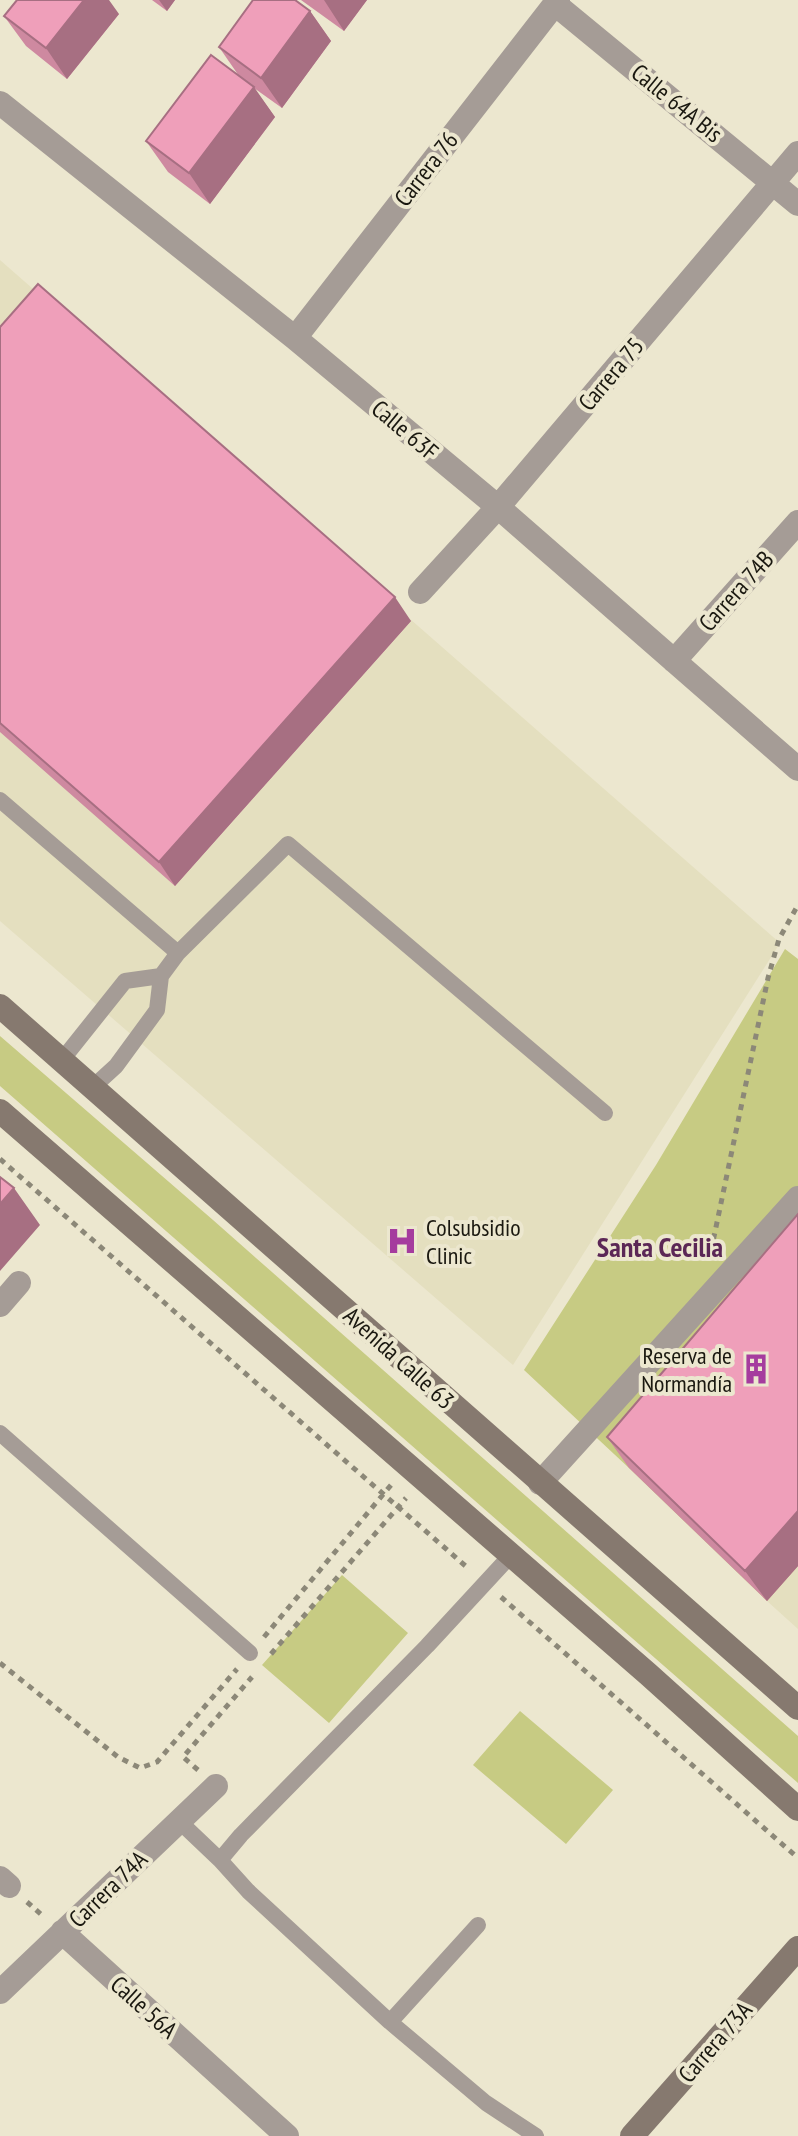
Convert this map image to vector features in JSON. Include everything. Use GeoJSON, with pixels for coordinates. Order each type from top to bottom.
{"type":"FeatureCollection","features":[{"type":"Feature","properties":{"kind":"main road","name":"Avenida Calle 63"},"geometry":{"type":"LineString","coordinates":[[0,1006],[798,1708]]}},
{"type":"Feature","properties":{"kind":"main road"},"geometry":{"type":"LineString","coordinates":[[0,1111],[798,1809]]}},
{"type":"Feature","properties":{"kind":"main road","name":"Carrera 73A"},"geometry":{"type":"LineString","coordinates":[[632,2136],[798,1948]]}},
{"type":"Feature","properties":{"kind":"street","name":"Calle 64A Bis"},"geometry":{"type":"LineString","coordinates":[[557,2],[798,204]]}},
{"type":"Feature","properties":{"kind":"street","name":"Carrera 76"},"geometry":{"type":"LineString","coordinates":[[295,338],[557,2]]}},
{"type":"Feature","properties":{"kind":"street","name":"Calle 63F"},"geometry":{"type":"LineString","coordinates":[[3,112],[295,338],[498,507],[798,769]]}},
{"type":"Feature","properties":{"kind":"street","name":"Carrera 75"},"geometry":{"type":"LineString","coordinates":[[420,592],[498,507],[798,153]]}},
{"type":"Feature","properties":{"kind":"street","name":"Carrera 74B"},"geometry":{"type":"LineString","coordinates":[[674,661],[798,522]]}},
{"type":"Feature","properties":{"kind":"street"},"geometry":{"type":"LineString","coordinates":[[540,1483],[798,1198]]}},
{"type":"Feature","properties":{"kind":"street"},"geometry":{"type":"LineString","coordinates":[[0,1305],[19,1283]]}},
{"type":"Feature","properties":{"kind":"street","name":"Carrera 74A"},"geometry":{"type":"LineString","coordinates":[[0,1992],[216,1786]]}},
{"type":"Feature","properties":{"kind":"street","name":"Calle 56A"},"geometry":{"type":"LineString","coordinates":[[62,1932],[260,2128],[287,2136]]}},
{"type":"Feature","properties":{"kind":"lane"},"geometry":{"type":"LineString","coordinates":[[0,800],[178,953]]}},
{"type":"Feature","properties":{"kind":"lane"},"geometry":{"type":"LineString","coordinates":[[93,1087],[116,1066],[157,1010],[161,976],[178,953],[288,844],[605,1113]]}},
{"type":"Feature","properties":{"kind":"lane"},"geometry":{"type":"LineString","coordinates":[[62,1060],[125,981],[161,976]]}},
{"type":"Feature","properties":{"kind":"lane"},"geometry":{"type":"LineString","coordinates":[[0,1433],[256,1659]]}},
{"type":"Feature","properties":{"kind":"lane"},"geometry":{"type":"LineString","coordinates":[[220,1860],[511,1555]]}},
{"type":"Feature","properties":{"kind":"lane"},"geometry":{"type":"LineString","coordinates":[[179,1821],[248,1891],[390,2022],[486,2103],[536,2136]]}},
{"type":"Feature","properties":{"kind":"lane"},"geometry":{"type":"LineString","coordinates":[[390,2022],[478,1925]]}},
{"type":"Feature","properties":{"kind":"path"},"geometry":{"type":"LineString","coordinates":[[708,1262],[768,978],[779,939],[798,905]]}},
{"type":"Feature","properties":{"kind":"path"},"geometry":{"type":"LineString","coordinates":[[0,1159],[798,1858]]}},
{"type":"Feature","properties":{"kind":"path"},"geometry":{"type":"LineString","coordinates":[[256,1659],[423,1479]]}},
{"type":"Feature","properties":{"kind":"path"},"geometry":{"type":"LineString","coordinates":[[216,1786],[183,1757],[252,1676]]}},
{"type":"Feature","properties":{"kind":"path"},"geometry":{"type":"LineString","coordinates":[[4,1882],[62,1932]]}},
{"type":"Feature","properties":{"kind":"shaded area"},"geometry":{"type":"Polygon","coordinates":[[[0,260],[780,943],[513,1365],[0,921],[0,260]]]}},
{"type":"Feature","properties":{"kind":"shaded area"},"geometry":{"type":"Polygon","coordinates":[[[798,1566],[798,1629],[767,1601],[798,1566]]]}},
{"type":"Feature","properties":{"kind":"green space"},"geometry":{"type":"Polygon","coordinates":[[[785,949],[798,959],[798,1566],[767,1601],[524,1370],[656,1165],[785,949]]]}},
{"type":"Feature","properties":{"kind":"green space"},"geometry":{"type":"Polygon","coordinates":[[[0,1036],[798,1736],[798,1783],[0,1086],[0,1036]]]}},
{"type":"Feature","properties":{"kind":"green space"},"geometry":{"type":"Polygon","coordinates":[[[342,1575],[408,1633],[329,1723],[262,1665],[342,1575]]]}},
{"type":"Feature","properties":{"kind":"green space"},"geometry":{"type":"Polygon","coordinates":[[[520,1711],[613,1790],[566,1844],[473,1765],[520,1711]]]}},
{"type":"Feature","properties":{"kind":"building"},"geometry":{"type":"Polygon","coordinates":[[[17,0],[84,0],[46,48],[4,16],[17,0]]]}},
{"type":"Feature","properties":{"kind":"building"},"geometry":{"type":"Polygon","coordinates":[[[253,0],[295,0],[310,11],[261,78],[219,47],[253,0]]]}},
{"type":"Feature","properties":{"kind":"building"},"geometry":{"type":"Polygon","coordinates":[[[211,55],[254,87],[189,173],[146,141],[211,55]]]}},
{"type":"Feature","properties":{"kind":"building"},"geometry":{"type":"Polygon","coordinates":[[[38,284],[395,597],[159,862],[0,723],[0,327],[38,284]]]}},
{"type":"Feature","properties":{"kind":"building"},"geometry":{"type":"Polygon","coordinates":[[[0,1177],[14,1188],[0,1204],[0,1177]]]}},
{"type":"Feature","properties":{"kind":"building","name":"Reserva de Normandía"},"geometry":{"type":"Polygon","coordinates":[[[798,1214],[798,1511],[745,1571],[607,1437],[798,1214]]]}},
{"type":"Feature","properties":{"kind":"place","name":"Colsubsidio Clinic"},"geometry":{"type":"Point","coordinates":[402,1241]}},
{"type":"Feature","properties":{"kind":"place","name":"Reserva de Normandía"},"geometry":{"type":"Point","coordinates":[756,1369]}},
{"type":"Feature","properties":{"kind":"district","name":"Santa Cecilia"},"geometry":{"type":"Point","coordinates":[660,1246]}}]}
